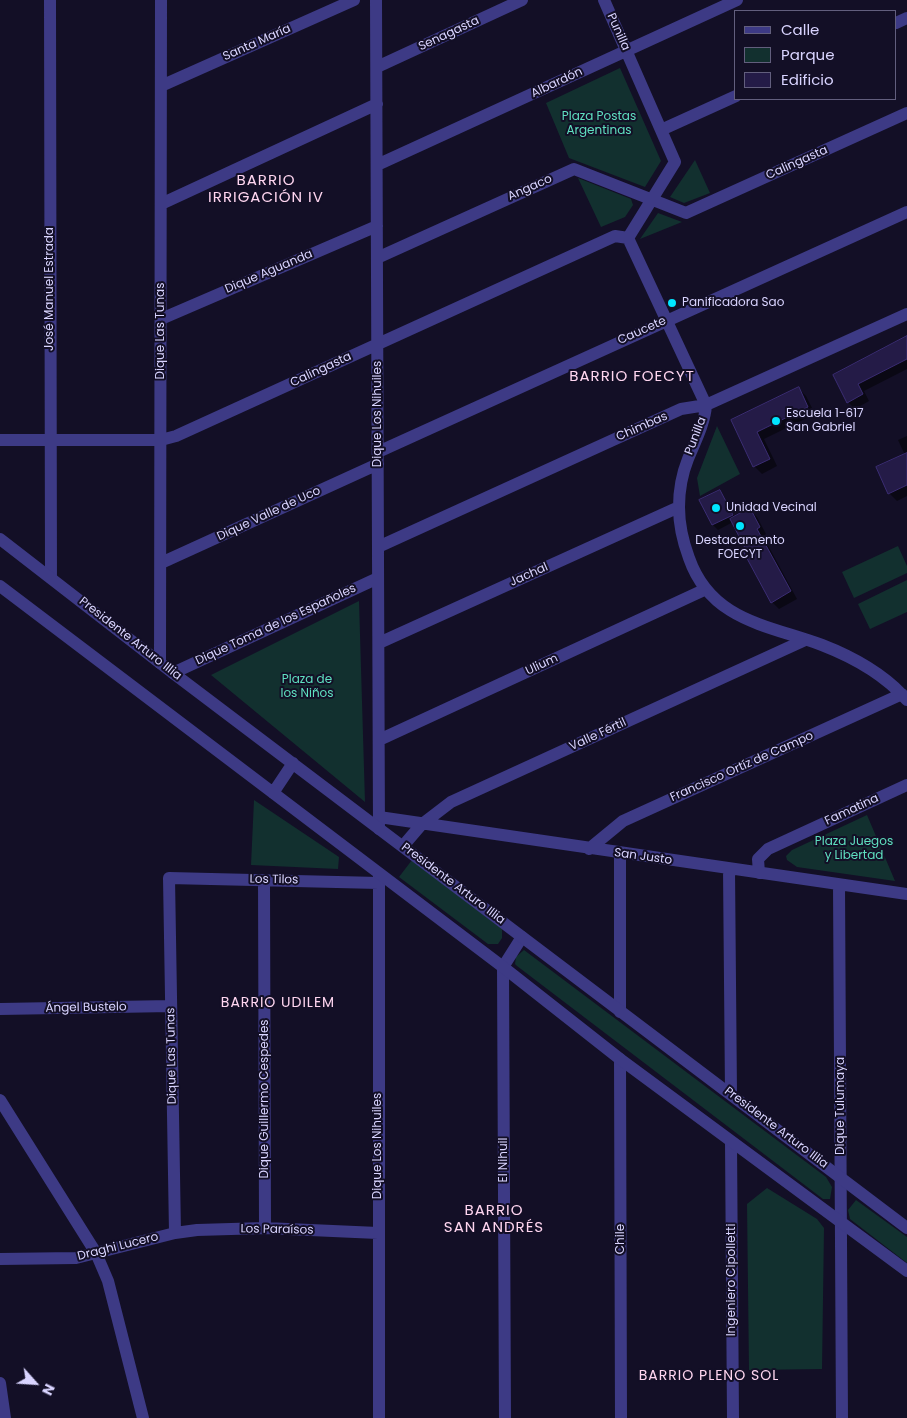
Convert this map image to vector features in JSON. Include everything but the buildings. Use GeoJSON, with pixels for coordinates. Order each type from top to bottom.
{"type":"FeatureCollection","features":[{"type":"Feature","properties":{"kind":"street","name":"José Manuel Estrada"},"geometry":{"type":"LineString","coordinates":[[50,0],[51,578]]}},
{"type":"Feature","properties":{"kind":"street","name":"Dique Las Tunas"},"geometry":{"type":"LineString","coordinates":[[160,663],[161,0]]}},
{"type":"Feature","properties":{"kind":"street","name":"Santa María"},"geometry":{"type":"LineString","coordinates":[[161,86],[354,0]]}},
{"type":"Feature","properties":{"kind":"street","name":"Dique Los Nihuiles"},"geometry":{"type":"LineString","coordinates":[[376,0],[379,823]]}},
{"type":"Feature","properties":{"kind":"street","name":"Senagasta"},"geometry":{"type":"LineString","coordinates":[[376,67],[522,0]]}},
{"type":"Feature","properties":{"kind":"street","name":"Punilla"},"geometry":{"type":"LineString","coordinates":[[604,0],[675,162],[628,238],[665,321],[706,405],[701,427],[681,481],[679,507],[686,549],[693,569],[704,590],[717,602],[745,618],[836,651],[861,663],[904,697]]}},
{"type":"Feature","properties":{"kind":"street","name":"Albardón"},"geometry":{"type":"LineString","coordinates":[[377,165],[737,0]]}},
{"type":"Feature","properties":{"kind":"street"},"geometry":{"type":"LineString","coordinates":[[661,130],[734,97]]}},
{"type":"Feature","properties":{"kind":"street"},"geometry":{"type":"LineString","coordinates":[[161,204],[376,104]]}},
{"type":"Feature","properties":{"kind":"street","name":"Calingasta"},"geometry":{"type":"LineString","coordinates":[[686,213],[907,113]]}},
{"type":"Feature","properties":{"kind":"street","name":"Angaco"},"geometry":{"type":"LineString","coordinates":[[377,258],[574,169],[686,213]]}},
{"type":"Feature","properties":{"kind":"street","name":"Caucete"},"geometry":{"type":"LineString","coordinates":[[378,458],[665,321],[907,212]]}},
{"type":"Feature","properties":{"kind":"street","name":"Dique Aguanda"},"geometry":{"type":"LineString","coordinates":[[161,319],[377,226]]}},
{"type":"Feature","properties":{"kind":"street","name":"Calingasta"},"geometry":{"type":"LineString","coordinates":[[0,440],[161,440],[176,436],[615,236],[628,238]]}},
{"type":"Feature","properties":{"kind":"street","name":"Chimbas"},"geometry":{"type":"LineString","coordinates":[[378,546],[681,409],[706,405],[907,314]]}},
{"type":"Feature","properties":{"kind":"street","name":"Dique Valle de Uco"},"geometry":{"type":"LineString","coordinates":[[160,563],[378,458]]}},
{"type":"Feature","properties":{"kind":"street","name":"Jachal"},"geometry":{"type":"LineString","coordinates":[[379,643],[679,507]]}},
{"type":"Feature","properties":{"kind":"street","name":"Presidente Arturo Illia"},"geometry":{"type":"LineString","coordinates":[[0,539],[173,673],[294,763],[379,823],[403,846],[907,1228]]}},
{"type":"Feature","properties":{"kind":"street","name":"Dique Toma de los Españoles"},"geometry":{"type":"LineString","coordinates":[[173,673],[378,578]]}},
{"type":"Feature","properties":{"kind":"street"},"geometry":{"type":"LineString","coordinates":[[0,586],[272,793],[379,878],[503,967],[620,1059],[907,1271]]}},
{"type":"Feature","properties":{"kind":"street","name":"Ulium"},"geometry":{"type":"LineString","coordinates":[[379,740],[704,590]]}},
{"type":"Feature","properties":{"kind":"street","name":"Valle Fértil"},"geometry":{"type":"LineString","coordinates":[[403,846],[421,825],[451,802],[804,640]]}},
{"type":"Feature","properties":{"kind":"street","name":"Francisco Ortíz de Campo"},"geometry":{"type":"LineString","coordinates":[[589,849],[623,821],[904,697]]}},
{"type":"Feature","properties":{"kind":"street"},"geometry":{"type":"LineString","coordinates":[[272,793],[294,763]]}},
{"type":"Feature","properties":{"kind":"street","name":"Famatina"},"geometry":{"type":"LineString","coordinates":[[759,873],[758,859],[768,849],[907,785]]}},
{"type":"Feature","properties":{"kind":"street","name":"San Justo"},"geometry":{"type":"LineString","coordinates":[[379,823],[421,825],[907,894]]}},
{"type":"Feature","properties":{"kind":"street"},"geometry":{"type":"LineString","coordinates":[[620,853],[620,1012]]}},
{"type":"Feature","properties":{"kind":"street"},"geometry":{"type":"LineString","coordinates":[[729,869],[731,1094]]}},
{"type":"Feature","properties":{"kind":"street","name":"Dique Las Tunas"},"geometry":{"type":"LineString","coordinates":[[169,878],[175,1233]]}},
{"type":"Feature","properties":{"kind":"street","name":"Los Tilos"},"geometry":{"type":"LineString","coordinates":[[169,878],[264,880],[379,878]]}},
{"type":"Feature","properties":{"kind":"street","name":"Dique Los Nihuiles"},"geometry":{"type":"LineString","coordinates":[[379,878],[379,1418]]}},
{"type":"Feature","properties":{"kind":"street","name":"Dique Guillermo Cespedes"},"geometry":{"type":"LineString","coordinates":[[264,880],[265,1228]]}},
{"type":"Feature","properties":{"kind":"street","name":"Dique Tulumaya"},"geometry":{"type":"LineString","coordinates":[[839,885],[842,1418]]}},
{"type":"Feature","properties":{"kind":"street"},"geometry":{"type":"LineString","coordinates":[[503,967],[522,937]]}},
{"type":"Feature","properties":{"kind":"street","name":"El Nihuil"},"geometry":{"type":"LineString","coordinates":[[503,967],[505,1418]]}},
{"type":"Feature","properties":{"kind":"street","name":"Ángel Bustelo"},"geometry":{"type":"LineString","coordinates":[[0,1009],[171,1006]]}},
{"type":"Feature","properties":{"kind":"street","name":"Chile"},"geometry":{"type":"LineString","coordinates":[[620,1059],[621,1418]]}},
{"type":"Feature","properties":{"kind":"street"},"geometry":{"type":"LineString","coordinates":[[0,1100],[96,1253],[108,1281],[143,1418]]}},
{"type":"Feature","properties":{"kind":"street","name":"Ingeniero Cipolletti"},"geometry":{"type":"LineString","coordinates":[[731,1142],[733,1418]]}},
{"type":"Feature","properties":{"kind":"street","name":"Los Paraísos"},"geometry":{"type":"LineString","coordinates":[[175,1233],[265,1228],[378,1233]]}},
{"type":"Feature","properties":{"kind":"street","name":"Draghi Lucero"},"geometry":{"type":"LineString","coordinates":[[0,1259],[76,1258],[175,1233]]}},
{"type":"Feature","properties":{"kind":"street"},"geometry":{"type":"LineString","coordinates":[[0,1383],[5,1418]]}},
{"type":"Feature","properties":{"kind":"green space","name":"Plaza Postas Argentinas"},"geometry":{"type":"Polygon","coordinates":[[[620,68],[661,161],[645,187],[569,158],[546,103],[620,68]]]}},
{"type":"Feature","properties":{"kind":"green space"},"geometry":{"type":"Polygon","coordinates":[[[695,160],[710,193],[684,203],[670,197],[695,160]]]}},
{"type":"Feature","properties":{"kind":"green space"},"geometry":{"type":"Polygon","coordinates":[[[578,178],[631,199],[633,205],[625,217],[601,227],[578,178]]]}},
{"type":"Feature","properties":{"kind":"green space"},"geometry":{"type":"Polygon","coordinates":[[[658,213],[682,222],[640,239],[658,213]]]}},
{"type":"Feature","properties":{"kind":"green space"},"geometry":{"type":"Polygon","coordinates":[[[717,426],[740,474],[700,496],[697,478],[717,426]]]}},
{"type":"Feature","properties":{"kind":"green space"},"geometry":{"type":"Polygon","coordinates":[[[898,546],[907,566],[907,573],[854,598],[842,572],[898,546]]]}},
{"type":"Feature","properties":{"kind":"green space"},"geometry":{"type":"Polygon","coordinates":[[[907,580],[907,612],[870,629],[858,604],[907,580]]]}},
{"type":"Feature","properties":{"kind":"green space","name":"Plaza de los Niños"},"geometry":{"type":"Polygon","coordinates":[[[359,601],[365,802],[211,675],[359,601]]]}},
{"type":"Feature","properties":{"kind":"green space"},"geometry":{"type":"Polygon","coordinates":[[[254,800],[339,857],[338,869],[251,865],[254,800]]]}},
{"type":"Feature","properties":{"kind":"green space","name":"Plaza Juegos y Libertad"},"geometry":{"type":"Polygon","coordinates":[[[867,815],[895,881],[797,867],[787,860],[786,856],[792,850],[867,815]]]}},
{"type":"Feature","properties":{"kind":"green space"},"geometry":{"type":"Polygon","coordinates":[[[412,860],[502,929],[502,938],[498,944],[488,944],[399,877],[412,860]]]}},
{"type":"Feature","properties":{"kind":"green space"},"geometry":{"type":"Polygon","coordinates":[[[524,950],[826,1177],[832,1187],[830,1199],[823,1199],[517,966],[515,964],[516,957],[524,950]]]}},
{"type":"Feature","properties":{"kind":"green space"},"geometry":{"type":"Polygon","coordinates":[[[767,1188],[817,1219],[824,1228],[822,1369],[749,1370],[747,1204],[767,1188]]]}},
{"type":"Feature","properties":{"kind":"green space"},"geometry":{"type":"Polygon","coordinates":[[[856,1200],[907,1237],[907,1263],[850,1219],[848,1210],[856,1200]]]}},
{"type":"Feature","properties":{"kind":"place","name":"Panificadora Sao"},"geometry":{"type":"Point","coordinates":[672,303]}},
{"type":"Feature","properties":{"kind":"place","name":"Escuela 1-617 San Gabriel"},"geometry":{"type":"Point","coordinates":[776,421]}},
{"type":"Feature","properties":{"kind":"place","name":"Unidad Vecinal"},"geometry":{"type":"Point","coordinates":[716,508]}},
{"type":"Feature","properties":{"kind":"place","name":"Destacamento FOECYT"},"geometry":{"type":"Point","coordinates":[740,526]}},
{"type":"Feature","properties":{"kind":"district","name":"BARRIO IRRIGACIÓN IV"},"geometry":{"type":"Point","coordinates":[266,190]}},
{"type":"Feature","properties":{"kind":"district","name":"BARRIO FOECYT"},"geometry":{"type":"Point","coordinates":[632,377]}},
{"type":"Feature","properties":{"kind":"district","name":"BARRIO UDILEM"},"geometry":{"type":"Point","coordinates":[278,1003]}},
{"type":"Feature","properties":{"kind":"district","name":"BARRIO SAN ANDRÉS"},"geometry":{"type":"Point","coordinates":[494,1220]}},
{"type":"Feature","properties":{"kind":"district","name":"BARRIO PLENO SOL"},"geometry":{"type":"Point","coordinates":[709,1376]}}]}
